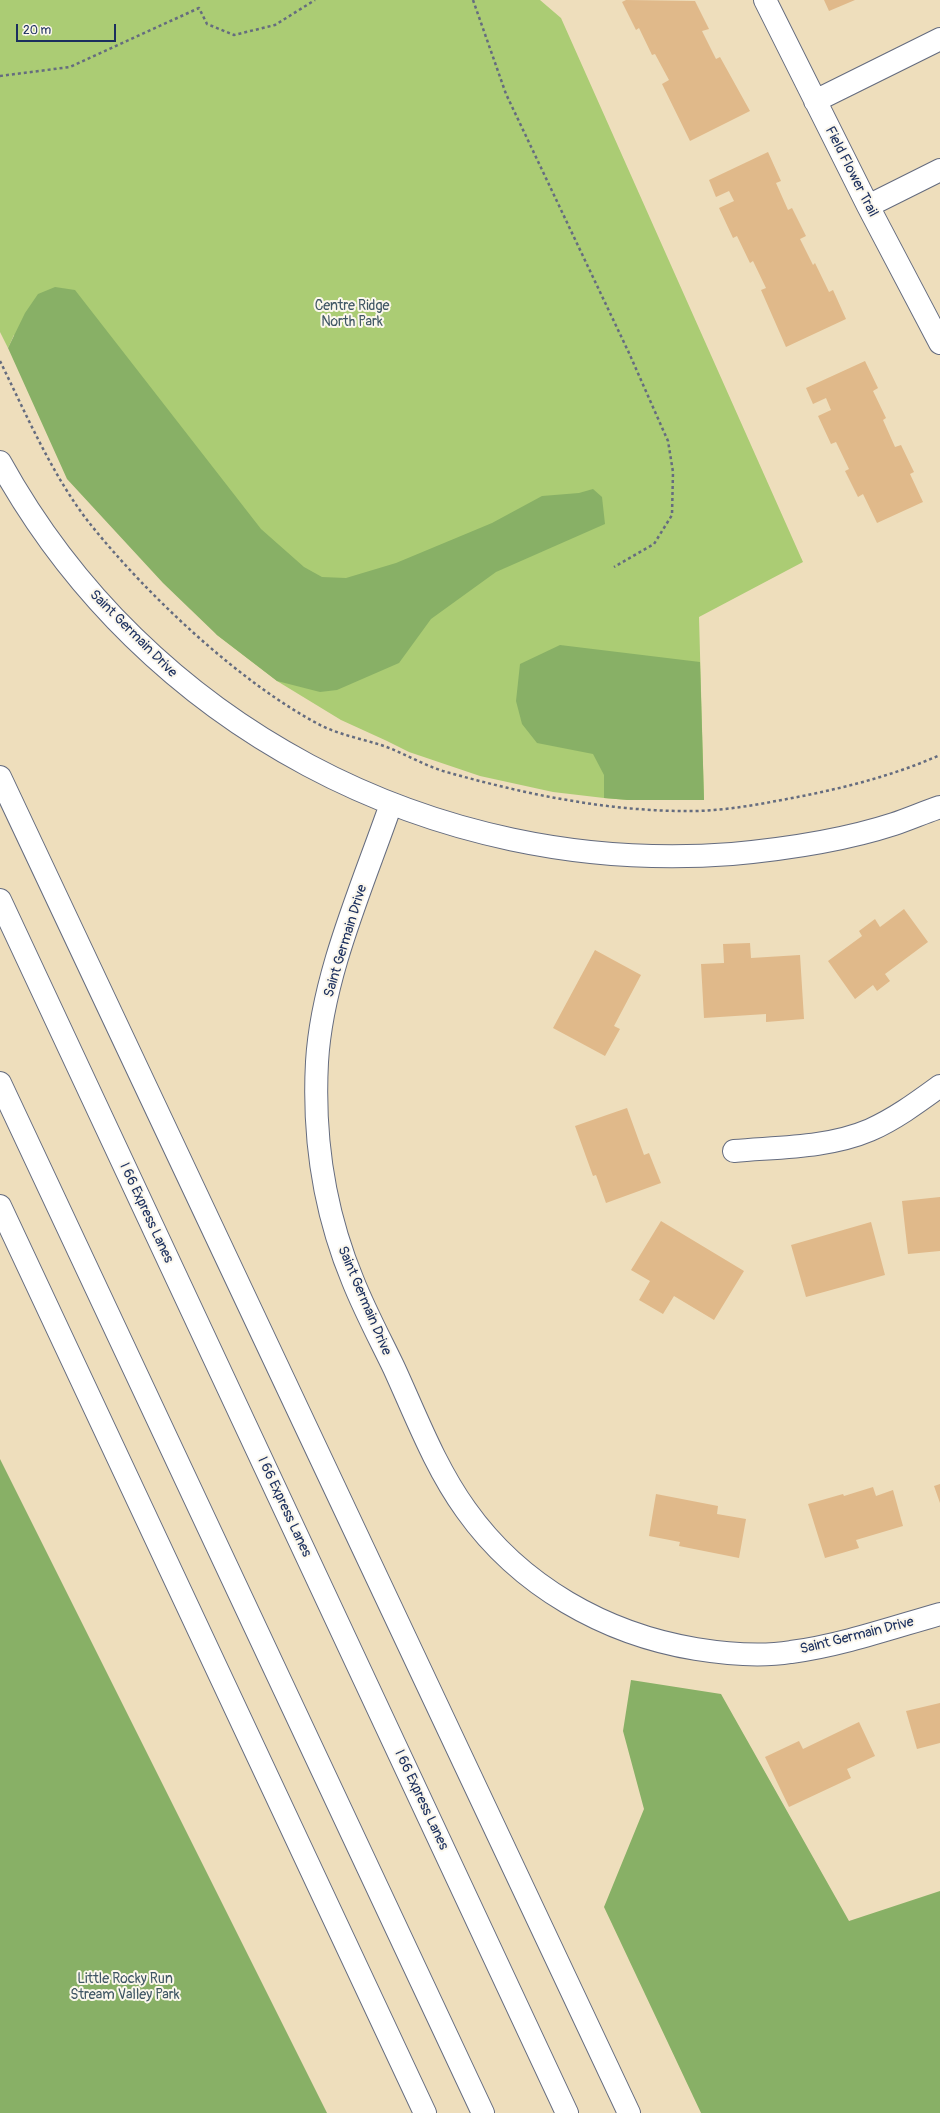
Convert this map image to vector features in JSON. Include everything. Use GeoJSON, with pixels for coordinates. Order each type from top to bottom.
{"type":"FeatureCollection","features":[{"type":"Feature","properties":{"kind":"main road","name":"Field Flower Trail"},"geometry":{"type":"LineString","coordinates":[[765,0],[868,206],[940,343]]}},
{"type":"Feature","properties":{"kind":"main road"},"geometry":{"type":"LineString","coordinates":[[815,101],[940,39]]}},
{"type":"Feature","properties":{"kind":"main road"},"geometry":{"type":"LineString","coordinates":[[868,206],[940,170]]}},
{"type":"Feature","properties":{"kind":"main road","name":"Saint Germain Drive"},"geometry":{"type":"LineString","coordinates":[[0,462],[19,496],[48,539],[90,592],[131,636],[175,677],[232,720],[296,760],[351,787],[391,804],[337,958],[322,1022],[318,1058],[316,1106],[318,1148],[326,1195],[338,1241],[353,1281],[444,1477],[467,1511],[493,1543],[528,1575],[556,1596],[608,1624],[665,1644],[723,1654],[788,1653],[829,1646],[940,1614]]}},
{"type":"Feature","properties":{"kind":"main road"},"geometry":{"type":"LineString","coordinates":[[0,777],[628,2113]]}},
{"type":"Feature","properties":{"kind":"main road"},"geometry":{"type":"LineString","coordinates":[[391,804],[431,819],[499,837],[564,850],[630,856],[697,856],[769,851],[825,841],[893,825],[940,807]]}},
{"type":"Feature","properties":{"kind":"main road","name":"I 66 Express Lanes"},"geometry":{"type":"LineString","coordinates":[[0,900],[567,2113]]}},
{"type":"Feature","properties":{"kind":"main road"},"geometry":{"type":"LineString","coordinates":[[0,1083],[483,2113]]}},
{"type":"Feature","properties":{"kind":"main road"},"geometry":{"type":"LineString","coordinates":[[734,1151],[820,1144],[842,1139],[869,1130],[908,1109],[940,1086]]}},
{"type":"Feature","properties":{"kind":"main road"},"geometry":{"type":"LineString","coordinates":[[0,1206],[425,2113]]}},
{"type":"Feature","properties":{"kind":"path"},"geometry":{"type":"LineString","coordinates":[[0,76],[70,67],[199,8],[206,24],[234,35],[275,25],[315,0]]}},
{"type":"Feature","properties":{"kind":"path"},"geometry":{"type":"LineString","coordinates":[[473,0],[506,94],[629,353],[668,441],[673,472],[672,515],[654,544],[614,567]]}},
{"type":"Feature","properties":{"kind":"path"},"geometry":{"type":"LineString","coordinates":[[0,361],[40,444],[90,524],[140,581],[185,624],[252,681],[323,726],[357,739],[382,745],[446,772],[482,781],[598,806],[680,811],[737,807],[810,795],[862,783],[922,763],[940,755]]}},
{"type":"Feature","properties":{"kind":"green space","name":"Centre Ridge North Park"},"geometry":{"type":"Polygon","coordinates":[[[0,0],[540,0],[561,18],[803,562],[699,617],[704,800],[628,800],[553,792],[480,776],[409,752],[341,720],[277,681],[217,635],[14,335],[8,348],[0,332],[0,0]]]}},
{"type":"Feature","properties":{"kind":"green space"},"geometry":{"type":"Polygon","coordinates":[[[55,287],[75,290],[261,529],[304,567],[322,577],[346,578],[396,563],[492,523],[542,496],[579,493],[593,489],[602,497],[605,524],[496,572],[431,619],[399,663],[337,690],[320,692],[277,681],[217,635],[163,583],[67,479],[8,348],[25,313],[38,294],[55,287]]]}},
{"type":"Feature","properties":{"kind":"green space"},"geometry":{"type":"Polygon","coordinates":[[[560,645],[700,662],[704,800],[628,800],[604,798],[604,775],[593,754],[537,743],[522,724],[516,701],[520,664],[560,645]]]}},
{"type":"Feature","properties":{"kind":"green space","name":"Little Rocky Run Stream Valley Park"},"geometry":{"type":"Polygon","coordinates":[[[0,1459],[327,2113],[0,2113],[0,1459]]]}},
{"type":"Feature","properties":{"kind":"green space"},"geometry":{"type":"Polygon","coordinates":[[[631,1680],[721,1694],[849,1921],[940,1891],[940,2113],[701,2113],[604,1907],[644,1809],[623,1731],[631,1680]]]}},
{"type":"Feature","properties":{"kind":"building"},"geometry":{"type":"Polygon","coordinates":[[[626,0],[695,1],[709,29],[702,31],[716,59],[720,57],[750,111],[690,141],[662,84],[669,80],[655,54],[652,55],[639,28],[636,30],[622,2],[626,0]]]}},
{"type":"Feature","properties":{"kind":"building"},"geometry":{"type":"Polygon","coordinates":[[[824,0],[855,0],[829,11],[824,0]]]}},
{"type":"Feature","properties":{"kind":"building"},"geometry":{"type":"Polygon","coordinates":[[[768,152],[781,181],[776,183],[788,210],[792,208],[806,236],[800,239],[813,265],[815,263],[829,292],[833,290],[846,319],[786,347],[761,290],[766,288],[753,261],[750,263],[737,236],[733,238],[719,208],[734,201],[729,191],[716,197],[709,180],[768,152]]]}},
{"type":"Feature","properties":{"kind":"building"},"geometry":{"type":"Polygon","coordinates":[[[865,361],[878,388],[873,391],[886,418],[883,420],[895,447],[901,445],[914,472],[910,474],[923,502],[877,523],[863,494],[858,497],[845,471],[849,469],[836,442],[831,444],[818,416],[831,410],[826,398],[813,404],[806,388],[865,361]]]}},
{"type":"Feature","properties":{"kind":"building"},"geometry":{"type":"Polygon","coordinates":[[[904,909],[928,942],[885,974],[890,981],[877,991],[873,985],[855,999],[828,961],[862,936],[859,931],[875,919],[880,927],[904,909]]]}},
{"type":"Feature","properties":{"kind":"building"},"geometry":{"type":"Polygon","coordinates":[[[750,943],[751,958],[800,955],[804,1019],[766,1022],[766,1014],[704,1018],[701,964],[724,963],[723,944],[750,943]]]}},
{"type":"Feature","properties":{"kind":"building"},"geometry":{"type":"Polygon","coordinates":[[[595,950],[641,975],[614,1026],[620,1029],[605,1056],[553,1028],[595,950]]]}},
{"type":"Feature","properties":{"kind":"building"},"geometry":{"type":"Polygon","coordinates":[[[627,1108],[644,1155],[649,1153],[661,1183],[606,1203],[596,1175],[593,1176],[575,1126],[627,1108]]]}},
{"type":"Feature","properties":{"kind":"building"},"geometry":{"type":"Polygon","coordinates":[[[940,1197],[940,1251],[908,1254],[902,1201],[940,1197]]]}},
{"type":"Feature","properties":{"kind":"building"},"geometry":{"type":"Polygon","coordinates":[[[661,1221],[744,1271],[714,1320],[674,1296],[663,1314],[639,1300],[650,1281],[631,1270],[661,1221]]]}},
{"type":"Feature","properties":{"kind":"building"},"geometry":{"type":"Polygon","coordinates":[[[871,1222],[885,1275],[806,1297],[791,1245],[871,1222]]]}},
{"type":"Feature","properties":{"kind":"building"},"geometry":{"type":"Polygon","coordinates":[[[940,1484],[940,1503],[934,1486],[940,1484]]]}},
{"type":"Feature","properties":{"kind":"building"},"geometry":{"type":"Polygon","coordinates":[[[873,1487],[876,1496],[893,1490],[903,1526],[856,1540],[859,1548],[825,1558],[808,1504],[843,1494],[844,1496],[873,1487]]]}},
{"type":"Feature","properties":{"kind":"building"},"geometry":{"type":"Polygon","coordinates":[[[656,1494],[718,1506],[717,1514],[746,1519],[739,1558],[679,1546],[680,1542],[649,1536],[656,1494]]]}},
{"type":"Feature","properties":{"kind":"building"},"geometry":{"type":"Polygon","coordinates":[[[940,1703],[940,1743],[917,1749],[906,1711],[940,1703]]]}},
{"type":"Feature","properties":{"kind":"building"},"geometry":{"type":"Polygon","coordinates":[[[859,1722],[875,1756],[847,1769],[851,1778],[789,1807],[765,1757],[799,1741],[803,1749],[859,1722]]]}}]}
